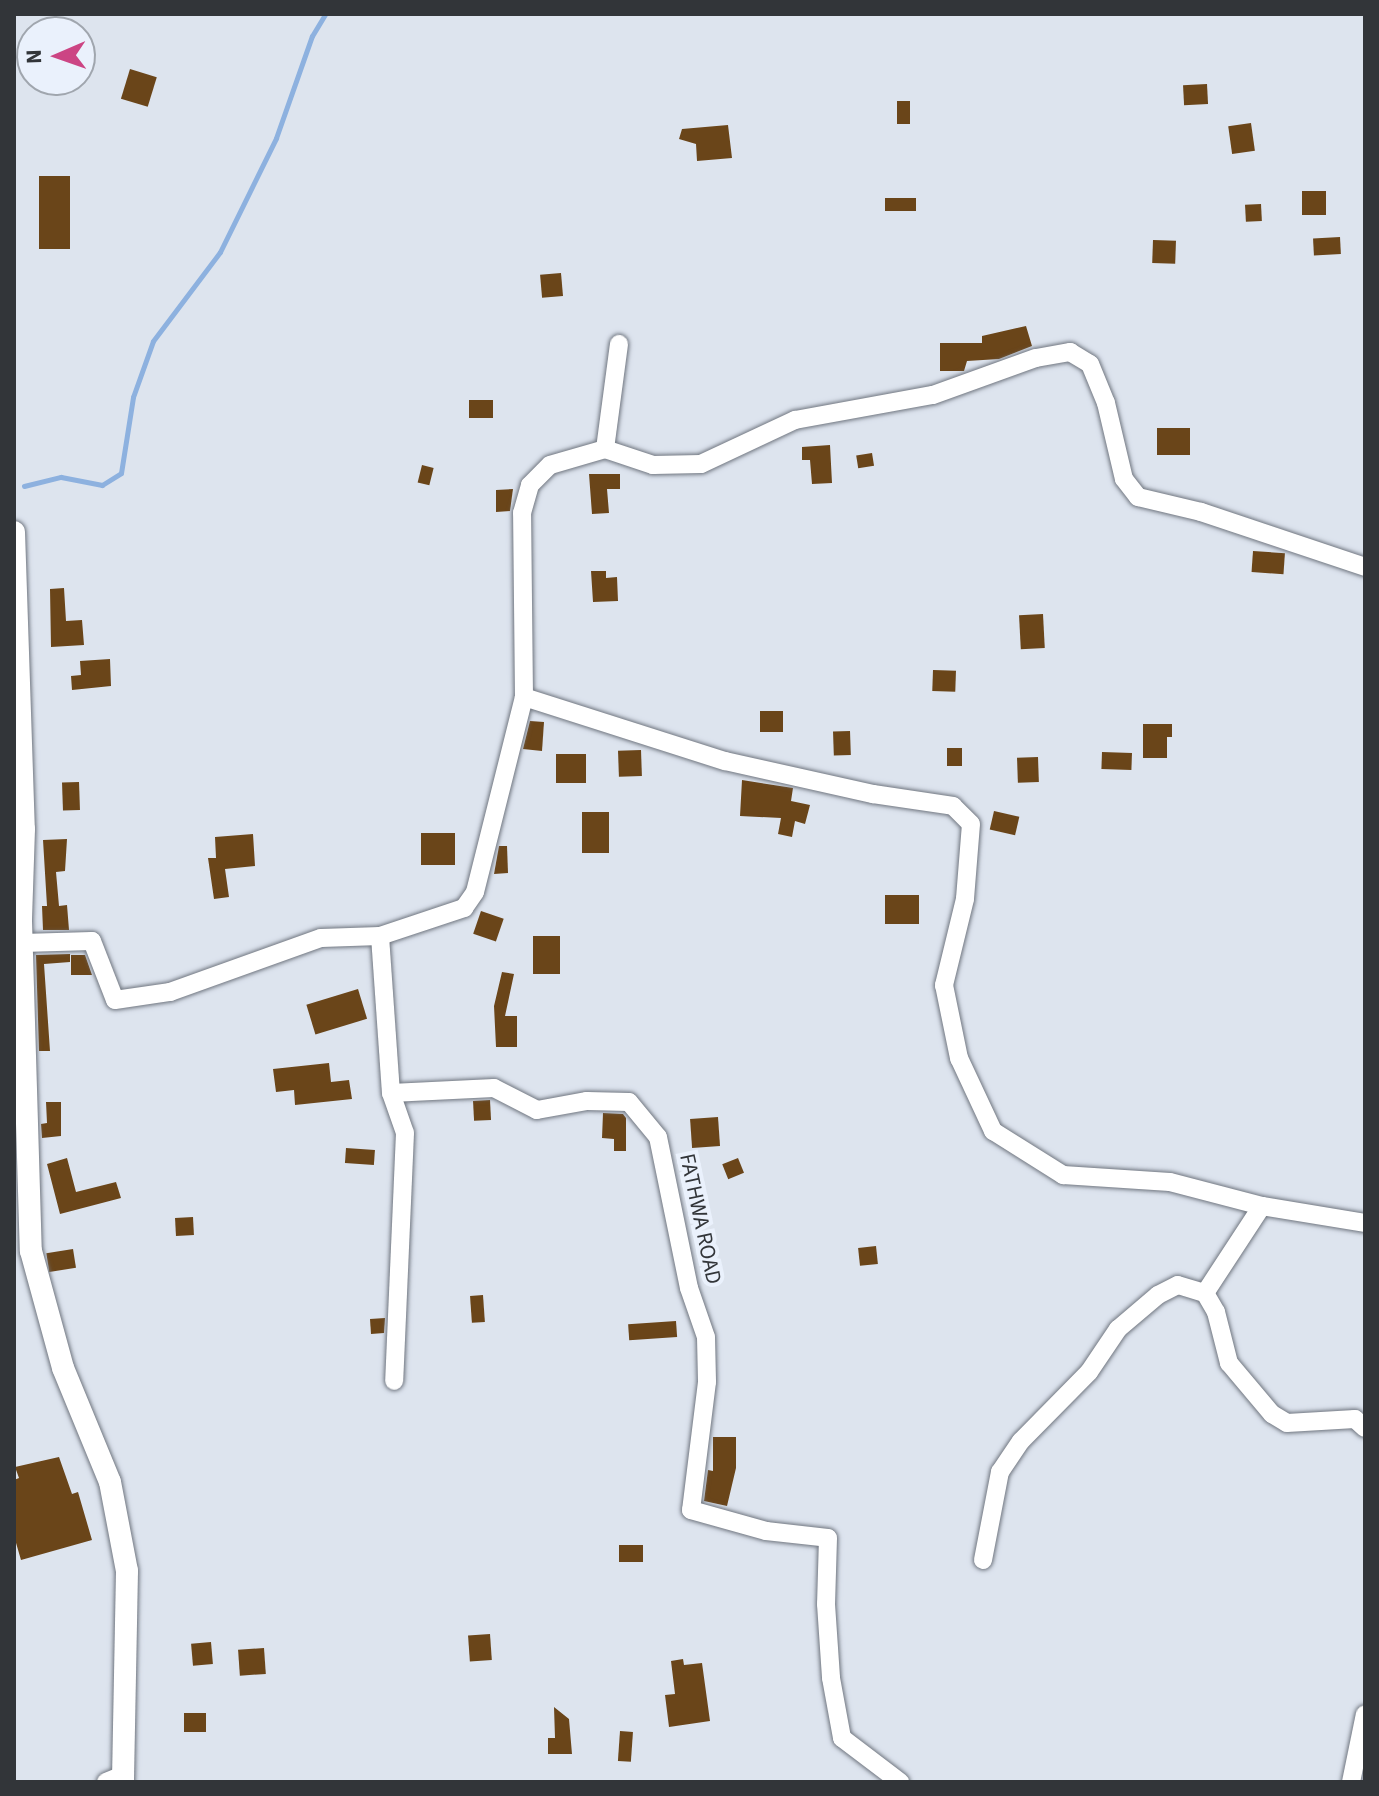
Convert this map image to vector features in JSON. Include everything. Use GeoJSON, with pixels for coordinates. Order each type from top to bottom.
{"type":"FeatureCollection","features":[{"type":"Feature","properties":{"kind":"main road"},"geometry":{"type":"LineString","coordinates":[[14,532],[24,829],[19,928],[31,1251],[63,1368],[110,1482],[127,1571],[117,1780]]}},
{"type":"Feature","properties":{"kind":"street"},"geometry":{"type":"LineString","coordinates":[[605,449],[619,344]]}},
{"type":"Feature","properties":{"kind":"street"},"geometry":{"type":"LineString","coordinates":[[19,928],[92,941],[115,1000],[170,992],[321,938],[380,936],[464,908],[475,892],[524,697],[522,513],[530,485],[550,465],[605,449],[653,465],[701,464],[795,420],[933,395],[1036,358],[1070,352],[1090,364],[1106,403],[1124,479],[1138,497],[1201,512],[1365,567]]}},
{"type":"Feature","properties":{"kind":"street"},"geometry":{"type":"LineString","coordinates":[[524,697],[725,761],[873,794],[953,806],[971,824],[965,899],[944,985],[959,1058],[993,1131],[1063,1175],[1170,1182],[1262,1206],[1365,1223]]}},
{"type":"Feature","properties":{"kind":"street"},"geometry":{"type":"LineString","coordinates":[[380,936],[391,1093],[405,1133],[394,1381]]}},
{"type":"Feature","properties":{"kind":"street","name":"FATHWA ROAD"},"geometry":{"type":"LineString","coordinates":[[391,1093],[494,1088],[537,1110],[587,1101],[629,1102],[658,1137],[689,1288],[706,1337],[707,1382],[691,1510],[766,1531],[828,1538],[826,1604],[831,1678],[842,1738],[900,1782]]}},
{"type":"Feature","properties":{"kind":"street"},"geometry":{"type":"LineString","coordinates":[[1205,1293],[1262,1206]]}},
{"type":"Feature","properties":{"kind":"street"},"geometry":{"type":"LineString","coordinates":[[983,1560],[1000,1472],[1021,1441],[1089,1372],[1118,1329],[1158,1295],[1178,1285],[1205,1293],[1216,1312],[1229,1363],[1272,1414],[1287,1423],[1355,1419],[1365,1428]]}},
{"type":"Feature","properties":{"kind":"street"},"geometry":{"type":"LineString","coordinates":[[1351,1782],[1365,1714]]}},
{"type":"Feature","properties":{"kind":"building"},"geometry":{"type":"Polygon","coordinates":[[[130,69],[157,77],[148,107],[121,99],[130,69]]]}},
{"type":"Feature","properties":{"kind":"building"},"geometry":{"type":"Polygon","coordinates":[[[1207,84],[1208,104],[1184,105],[1183,85],[1207,84]]]}},
{"type":"Feature","properties":{"kind":"building"},"geometry":{"type":"Polygon","coordinates":[[[897,101],[910,101],[910,124],[897,124],[897,101]]]}},
{"type":"Feature","properties":{"kind":"building"},"geometry":{"type":"Polygon","coordinates":[[[1251,123],[1255,151],[1232,154],[1228,126],[1251,123]]]}},
{"type":"Feature","properties":{"kind":"building"},"geometry":{"type":"Polygon","coordinates":[[[728,125],[732,158],[697,161],[696,144],[679,139],[682,129],[728,125]]]}},
{"type":"Feature","properties":{"kind":"building"},"geometry":{"type":"Polygon","coordinates":[[[39,176],[70,176],[70,249],[39,249],[39,176]]]}},
{"type":"Feature","properties":{"kind":"building"},"geometry":{"type":"Polygon","coordinates":[[[1302,191],[1326,191],[1326,215],[1302,215],[1302,191]]]}},
{"type":"Feature","properties":{"kind":"building"},"geometry":{"type":"Polygon","coordinates":[[[885,198],[916,198],[916,211],[885,211],[885,198]]]}},
{"type":"Feature","properties":{"kind":"building"},"geometry":{"type":"Polygon","coordinates":[[[1261,204],[1262,221],[1246,222],[1245,205],[1261,204]]]}},
{"type":"Feature","properties":{"kind":"building"},"geometry":{"type":"Polygon","coordinates":[[[1340,237],[1341,254],[1314,255],[1313,238],[1340,237]]]}},
{"type":"Feature","properties":{"kind":"building"},"geometry":{"type":"Polygon","coordinates":[[[1153,240],[1176,241],[1175,264],[1152,263],[1153,240]]]}},
{"type":"Feature","properties":{"kind":"building"},"geometry":{"type":"Polygon","coordinates":[[[561,273],[563,296],[542,298],[540,275],[561,273]]]}},
{"type":"Feature","properties":{"kind":"building"},"geometry":{"type":"Polygon","coordinates":[[[1026,326],[1032,346],[999,359],[967,361],[964,371],[940,371],[940,343],[982,343],[982,336],[1026,326]]]}},
{"type":"Feature","properties":{"kind":"building"},"geometry":{"type":"Polygon","coordinates":[[[469,400],[493,400],[493,418],[469,418],[469,400]]]}},
{"type":"Feature","properties":{"kind":"building"},"geometry":{"type":"Polygon","coordinates":[[[1157,428],[1190,428],[1190,455],[1157,455],[1157,428]]]}},
{"type":"Feature","properties":{"kind":"building"},"geometry":{"type":"Polygon","coordinates":[[[830,445],[832,483],[812,484],[810,460],[802,460],[802,447],[830,445]]]}},
{"type":"Feature","properties":{"kind":"building"},"geometry":{"type":"Polygon","coordinates":[[[872,453],[874,466],[858,468],[856,456],[872,453]]]}},
{"type":"Feature","properties":{"kind":"building"},"geometry":{"type":"Polygon","coordinates":[[[422,465],[434,468],[429,485],[418,482],[422,465]]]}},
{"type":"Feature","properties":{"kind":"building"},"geometry":{"type":"Polygon","coordinates":[[[589,474],[620,474],[620,489],[607,489],[609,513],[592,514],[589,474]]]}},
{"type":"Feature","properties":{"kind":"building"},"geometry":{"type":"Polygon","coordinates":[[[513,489],[510,511],[496,512],[496,490],[513,489]]]}},
{"type":"Feature","properties":{"kind":"building"},"geometry":{"type":"Polygon","coordinates":[[[1253,551],[1285,553],[1283,574],[1252,572],[1253,551]]]}},
{"type":"Feature","properties":{"kind":"building"},"geometry":{"type":"Polygon","coordinates":[[[591,571],[606,571],[606,578],[617,577],[618,601],[593,602],[591,571]]]}},
{"type":"Feature","properties":{"kind":"building"},"geometry":{"type":"Polygon","coordinates":[[[64,588],[66,621],[82,620],[84,645],[51,647],[50,589],[64,588]]]}},
{"type":"Feature","properties":{"kind":"building"},"geometry":{"type":"Polygon","coordinates":[[[1043,614],[1045,648],[1021,649],[1019,615],[1043,614]]]}},
{"type":"Feature","properties":{"kind":"building"},"geometry":{"type":"Polygon","coordinates":[[[110,659],[111,686],[72,690],[71,676],[81,675],[80,661],[110,659]]]}},
{"type":"Feature","properties":{"kind":"building"},"geometry":{"type":"Polygon","coordinates":[[[933,670],[956,671],[955,692],[932,691],[933,670]]]}},
{"type":"Feature","properties":{"kind":"building"},"geometry":{"type":"Polygon","coordinates":[[[760,711],[783,711],[783,732],[760,732],[760,711]]]}},
{"type":"Feature","properties":{"kind":"building"},"geometry":{"type":"Polygon","coordinates":[[[530,721],[544,722],[542,751],[523,749],[530,721]]]}},
{"type":"Feature","properties":{"kind":"building"},"geometry":{"type":"Polygon","coordinates":[[[1143,724],[1172,724],[1172,737],[1167,737],[1167,758],[1143,758],[1143,724]]]}},
{"type":"Feature","properties":{"kind":"building"},"geometry":{"type":"Polygon","coordinates":[[[850,731],[851,755],[834,756],[833,732],[850,731]]]}},
{"type":"Feature","properties":{"kind":"building"},"geometry":{"type":"Polygon","coordinates":[[[947,748],[962,748],[962,766],[947,766],[947,748]]]}},
{"type":"Feature","properties":{"kind":"building"},"geometry":{"type":"Polygon","coordinates":[[[641,750],[642,776],[619,777],[618,751],[641,750]]]}},
{"type":"Feature","properties":{"kind":"building"},"geometry":{"type":"Polygon","coordinates":[[[1102,752],[1132,753],[1131,770],[1101,769],[1102,752]]]}},
{"type":"Feature","properties":{"kind":"building"},"geometry":{"type":"Polygon","coordinates":[[[556,754],[586,754],[586,783],[556,783],[556,754]]]}},
{"type":"Feature","properties":{"kind":"building"},"geometry":{"type":"Polygon","coordinates":[[[1038,757],[1039,782],[1018,783],[1017,758],[1038,757]]]}},
{"type":"Feature","properties":{"kind":"building"},"geometry":{"type":"Polygon","coordinates":[[[742,780],[793,788],[791,801],[810,805],[805,824],[795,821],[792,837],[778,834],[781,818],[740,816],[742,780]]]}},
{"type":"Feature","properties":{"kind":"building"},"geometry":{"type":"Polygon","coordinates":[[[79,782],[80,810],[63,811],[62,783],[79,782]]]}},
{"type":"Feature","properties":{"kind":"building"},"geometry":{"type":"Polygon","coordinates":[[[994,811],[1019,817],[1015,835],[990,830],[994,811]]]}},
{"type":"Feature","properties":{"kind":"building"},"geometry":{"type":"Polygon","coordinates":[[[582,812],[609,812],[609,853],[582,853],[582,812]]]}},
{"type":"Feature","properties":{"kind":"building"},"geometry":{"type":"Polygon","coordinates":[[[421,833],[455,833],[455,865],[421,865],[421,833]]]}},
{"type":"Feature","properties":{"kind":"building"},"geometry":{"type":"Polygon","coordinates":[[[253,834],[255,866],[225,869],[229,897],[214,899],[208,858],[216,858],[215,837],[253,834]]]}},
{"type":"Feature","properties":{"kind":"building"},"geometry":{"type":"Polygon","coordinates":[[[67,839],[65,871],[56,872],[59,906],[67,905],[69,930],[43,930],[42,906],[47,906],[43,840],[67,839]]]}},
{"type":"Feature","properties":{"kind":"building"},"geometry":{"type":"Polygon","coordinates":[[[499,846],[507,846],[508,873],[494,874],[499,846]]]}},
{"type":"Feature","properties":{"kind":"building"},"geometry":{"type":"Polygon","coordinates":[[[885,895],[919,895],[919,924],[885,924],[885,895]]]}},
{"type":"Feature","properties":{"kind":"building"},"geometry":{"type":"Polygon","coordinates":[[[481,911],[504,919],[496,942],[473,934],[481,911]]]}},
{"type":"Feature","properties":{"kind":"building"},"geometry":{"type":"Polygon","coordinates":[[[533,936],[560,936],[560,974],[533,974],[533,936]]]}},
{"type":"Feature","properties":{"kind":"building"},"geometry":{"type":"Polygon","coordinates":[[[70,954],[70,962],[44,964],[50,1051],[39,1051],[36,955],[70,954]]]}},
{"type":"Feature","properties":{"kind":"building"},"geometry":{"type":"Polygon","coordinates":[[[71,955],[85,955],[92,975],[71,975],[71,955]]]}},
{"type":"Feature","properties":{"kind":"building"},"geometry":{"type":"Polygon","coordinates":[[[502,972],[514,974],[505,1016],[517,1016],[517,1047],[496,1047],[494,1006],[502,972]]]}},
{"type":"Feature","properties":{"kind":"building"},"geometry":{"type":"Polygon","coordinates":[[[358,989],[367,1019],[315,1034],[306,1005],[358,989]]]}},
{"type":"Feature","properties":{"kind":"building"},"geometry":{"type":"Polygon","coordinates":[[[329,1063],[331,1082],[349,1080],[352,1099],[295,1105],[294,1090],[276,1092],[273,1069],[329,1063]]]}},
{"type":"Feature","properties":{"kind":"building"},"geometry":{"type":"Polygon","coordinates":[[[490,1100],[491,1120],[474,1121],[473,1101],[490,1100]]]}},
{"type":"Feature","properties":{"kind":"building"},"geometry":{"type":"Polygon","coordinates":[[[46,1102],[61,1102],[61,1136],[42,1138],[41,1124],[47,1123],[46,1102]]]}},
{"type":"Feature","properties":{"kind":"building"},"geometry":{"type":"Polygon","coordinates":[[[603,1113],[623,1114],[626,1118],[626,1151],[614,1151],[614,1139],[602,1138],[603,1113]]]}},
{"type":"Feature","properties":{"kind":"building"},"geometry":{"type":"Polygon","coordinates":[[[718,1117],[720,1146],[692,1148],[690,1119],[718,1117]]]}},
{"type":"Feature","properties":{"kind":"building"},"geometry":{"type":"Polygon","coordinates":[[[346,1148],[375,1150],[374,1165],[345,1163],[346,1148]]]}},
{"type":"Feature","properties":{"kind":"building"},"geometry":{"type":"Polygon","coordinates":[[[67,1158],[76,1192],[116,1182],[121,1198],[60,1214],[47,1164],[67,1158]]]}},
{"type":"Feature","properties":{"kind":"building"},"geometry":{"type":"Polygon","coordinates":[[[738,1158],[744,1173],[728,1179],[722,1164],[738,1158]]]}},
{"type":"Feature","properties":{"kind":"building"},"geometry":{"type":"Polygon","coordinates":[[[193,1217],[194,1235],[176,1236],[175,1218],[193,1217]]]}},
{"type":"Feature","properties":{"kind":"building"},"geometry":{"type":"Polygon","coordinates":[[[876,1246],[878,1264],[860,1266],[858,1248],[876,1246]]]}},
{"type":"Feature","properties":{"kind":"building"},"geometry":{"type":"Polygon","coordinates":[[[73,1249],[76,1268],[49,1272],[46,1253],[73,1249]]]}},
{"type":"Feature","properties":{"kind":"building"},"geometry":{"type":"Polygon","coordinates":[[[483,1295],[485,1322],[472,1323],[470,1296],[483,1295]]]}},
{"type":"Feature","properties":{"kind":"building"},"geometry":{"type":"Polygon","coordinates":[[[385,1318],[384,1333],[371,1334],[370,1319],[385,1318]]]}},
{"type":"Feature","properties":{"kind":"building"},"geometry":{"type":"Polygon","coordinates":[[[676,1321],[677,1337],[629,1340],[628,1324],[676,1321]]]}},
{"type":"Feature","properties":{"kind":"building"},"geometry":{"type":"Polygon","coordinates":[[[713,1437],[736,1437],[736,1468],[727,1506],[704,1501],[708,1470],[713,1471],[713,1437]]]}},
{"type":"Feature","properties":{"kind":"building"},"geometry":{"type":"Polygon","coordinates":[[[59,1457],[72,1494],[78,1492],[92,1540],[21,1560],[14,1536],[14,1480],[19,1478],[15,1467],[59,1457]]]}},
{"type":"Feature","properties":{"kind":"building"},"geometry":{"type":"Polygon","coordinates":[[[619,1545],[643,1545],[643,1562],[619,1562],[619,1545]]]}},
{"type":"Feature","properties":{"kind":"building"},"geometry":{"type":"Polygon","coordinates":[[[490,1634],[492,1660],[470,1661],[468,1636],[490,1634]]]}},
{"type":"Feature","properties":{"kind":"building"},"geometry":{"type":"Polygon","coordinates":[[[211,1642],[213,1664],[193,1666],[191,1644],[211,1642]]]}},
{"type":"Feature","properties":{"kind":"building"},"geometry":{"type":"Polygon","coordinates":[[[264,1648],[266,1674],[240,1676],[238,1650],[264,1648]]]}},
{"type":"Feature","properties":{"kind":"building"},"geometry":{"type":"Polygon","coordinates":[[[683,1659],[684,1665],[702,1663],[710,1721],[669,1727],[665,1695],[675,1694],[671,1661],[683,1659]]]}},
{"type":"Feature","properties":{"kind":"building"},"geometry":{"type":"Polygon","coordinates":[[[554,1707],[569,1719],[572,1754],[548,1754],[548,1738],[555,1738],[554,1707]]]}},
{"type":"Feature","properties":{"kind":"building"},"geometry":{"type":"Polygon","coordinates":[[[184,1713],[206,1713],[206,1732],[184,1732],[184,1713]]]}},
{"type":"Feature","properties":{"kind":"building"},"geometry":{"type":"Polygon","coordinates":[[[620,1731],[633,1732],[631,1762],[618,1761],[620,1731]]]}},
{"type":"Feature","properties":{"kind":"waterway"},"geometry":{"type":"LineString","coordinates":[[24,486],[61,477],[102,485],[121,473],[133,397],[153,341],[220,252],[276,138],[312,36],[325,14]]}}]}
